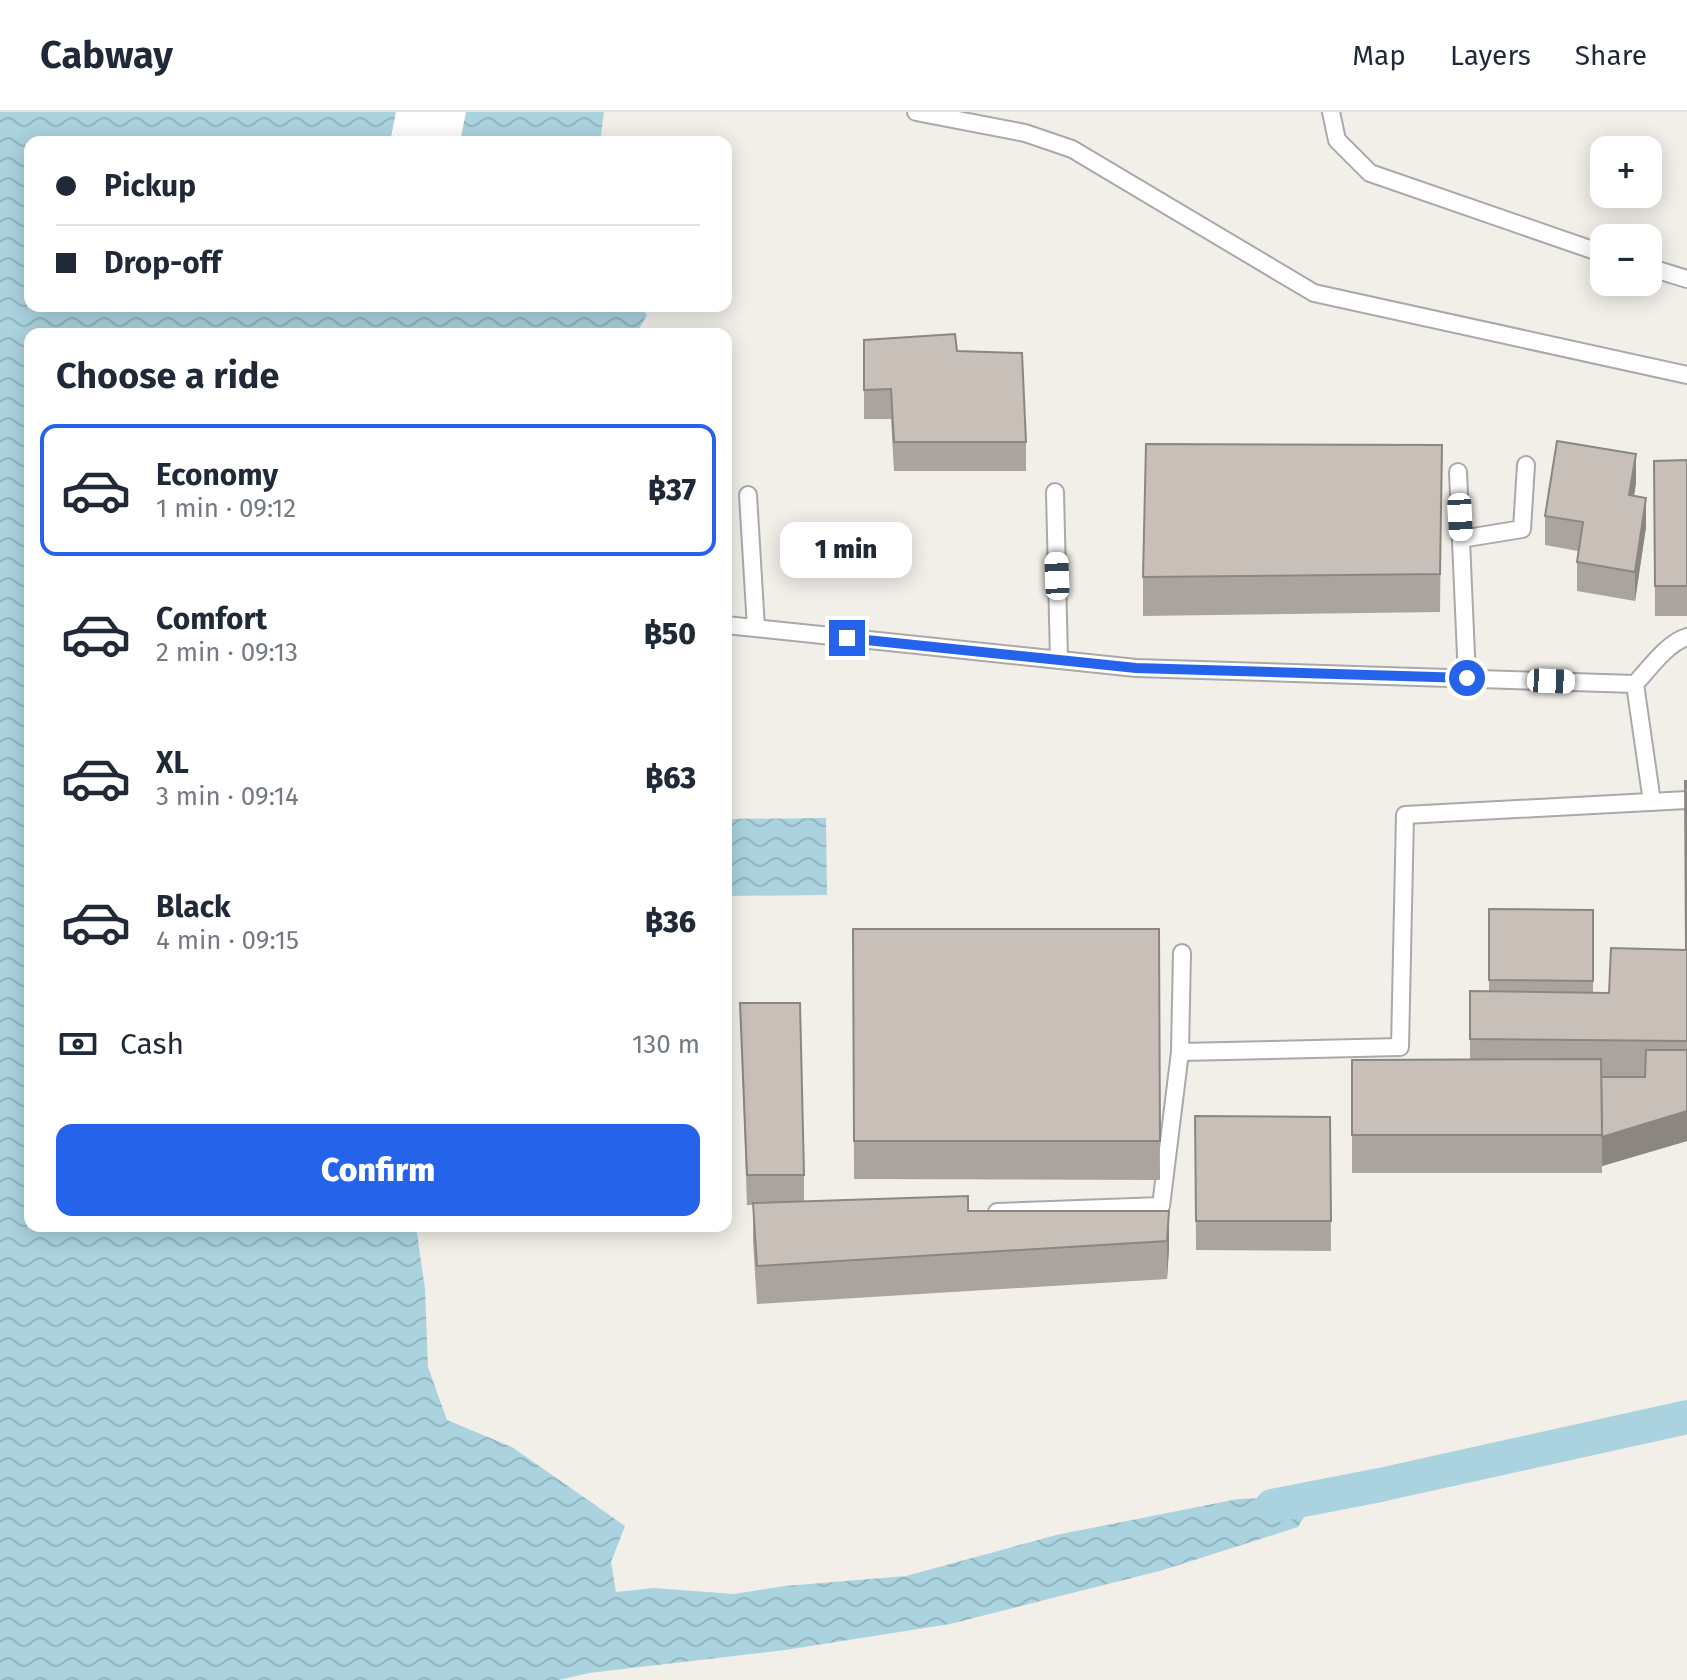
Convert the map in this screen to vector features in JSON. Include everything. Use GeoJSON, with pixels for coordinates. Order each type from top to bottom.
{"type":"FeatureCollection","features":[{"type":"Feature","properties":{"kind":"lane"},"geometry":{"type":"LineString","coordinates":[[916,112],[1025,133],[1072,149],[1314,293],[1687,375]]}},
{"type":"Feature","properties":{"kind":"lane"},"geometry":{"type":"LineString","coordinates":[[1331,112],[1337,140],[1370,173],[1590,249]]}},
{"type":"Feature","properties":{"kind":"lane"},"geometry":{"type":"LineString","coordinates":[[1662,271],[1687,279]]}},
{"type":"Feature","properties":{"kind":"lane"},"geometry":{"type":"LineString","coordinates":[[1461,539],[1522,529],[1526,465]]}},
{"type":"Feature","properties":{"kind":"lane"},"geometry":{"type":"LineString","coordinates":[[1458,472],[1467,678]]}},
{"type":"Feature","properties":{"kind":"lane"},"geometry":{"type":"LineString","coordinates":[[1055,492],[1059,660]]}},
{"type":"Feature","properties":{"kind":"lane"},"geometry":{"type":"LineString","coordinates":[[748,495],[756,628]]}},
{"type":"Feature","properties":{"kind":"lane"},"geometry":{"type":"LineString","coordinates":[[732,626],[1136,668],[1635,684],[1670,648],[1687,637]]}},
{"type":"Feature","properties":{"kind":"lane"},"geometry":{"type":"LineString","coordinates":[[1635,684],[1652,802]]}},
{"type":"Feature","properties":{"kind":"lane"},"geometry":{"type":"LineString","coordinates":[[1180,1052],[1400,1047],[1405,815],[1687,800]]}},
{"type":"Feature","properties":{"kind":"lane"},"geometry":{"type":"LineString","coordinates":[[987,1212],[1161,1206],[1180,1052],[1182,953]]}},
{"type":"Feature","properties":{"kind":"water"},"geometry":{"type":"Polygon","coordinates":[[[0,112],[604,112],[601,136],[24,136],[24,312],[645,312],[647,315],[639,328],[24,328],[24,1232],[417,1232],[425,1289],[428,1367],[447,1420],[512,1447],[625,1526],[611,1562],[616,1592],[653,1588],[734,1594],[785,1586],[906,1576],[1056,1535],[1238,1499],[1317,1496],[1298,1527],[1163,1570],[950,1624],[785,1650],[589,1673],[559,1680],[0,1680],[0,112]]]}},
{"type":"Feature","properties":{"kind":"water"},"geometry":{"type":"Polygon","coordinates":[[[826,818],[827,895],[732,896],[732,819],[826,818]]]}},
{"type":"Feature","properties":{"kind":"pier"},"geometry":{"type":"Polygon","coordinates":[[[396,112],[466,112],[461,136],[391,136],[396,112]]]}},
{"type":"Feature","properties":{"kind":"building"},"geometry":{"type":"Polygon","coordinates":[[[955,334],[957,351],[1022,353],[1026,442],[894,442],[891,389],[864,390],[864,340],[955,334]]]}},
{"type":"Feature","properties":{"kind":"building"},"geometry":{"type":"Polygon","coordinates":[[[1557,441],[1636,454],[1629,495],[1646,498],[1635,572],[1577,562],[1583,522],[1545,516],[1557,441]]]}},
{"type":"Feature","properties":{"kind":"building"},"geometry":{"type":"Polygon","coordinates":[[[1146,444],[1442,445],[1440,574],[1143,577],[1146,444]]]}},
{"type":"Feature","properties":{"kind":"building"},"geometry":{"type":"Polygon","coordinates":[[[1687,460],[1687,586],[1655,586],[1654,461],[1687,460]]]}},
{"type":"Feature","properties":{"kind":"building"},"geometry":{"type":"Polygon","coordinates":[[[1685,781],[1687,1041],[1470,1039],[1470,991],[1609,993],[1611,948],[1686,950],[1685,781]]]}},
{"type":"Feature","properties":{"kind":"building"},"geometry":{"type":"Polygon","coordinates":[[[1489,909],[1593,910],[1593,981],[1489,980],[1489,909]]]}},
{"type":"Feature","properties":{"kind":"building"},"geometry":{"type":"Polygon","coordinates":[[[853,929],[1159,929],[1160,1141],[854,1141],[853,929]]]}},
{"type":"Feature","properties":{"kind":"building"},"geometry":{"type":"Polygon","coordinates":[[[740,1003],[800,1003],[804,1175],[747,1175],[740,1003]]]}},
{"type":"Feature","properties":{"kind":"building"},"geometry":{"type":"Polygon","coordinates":[[[1646,1050],[1687,1050],[1687,1111],[1602,1137],[1601,1077],[1645,1077],[1646,1050]]]}},
{"type":"Feature","properties":{"kind":"building"},"geometry":{"type":"Polygon","coordinates":[[[1601,1059],[1602,1135],[1352,1135],[1352,1060],[1601,1059]]]}},
{"type":"Feature","properties":{"kind":"building"},"geometry":{"type":"Polygon","coordinates":[[[1195,1116],[1330,1117],[1331,1221],[1196,1221],[1195,1116]]]}},
{"type":"Feature","properties":{"kind":"building"},"geometry":{"type":"Polygon","coordinates":[[[968,1196],[968,1211],[1169,1211],[1167,1241],[757,1266],[753,1203],[968,1196]]]}},
{"type":"Feature","properties":{"kind":"waterway"},"geometry":{"type":"LineString","coordinates":[[1272,1506],[1687,1417]]}},
{"type":"Feature","properties":{"kind":"route"},"geometry":{"type":"LineString","coordinates":[[847,638],[1136,668],[1467,678]]}}]}
